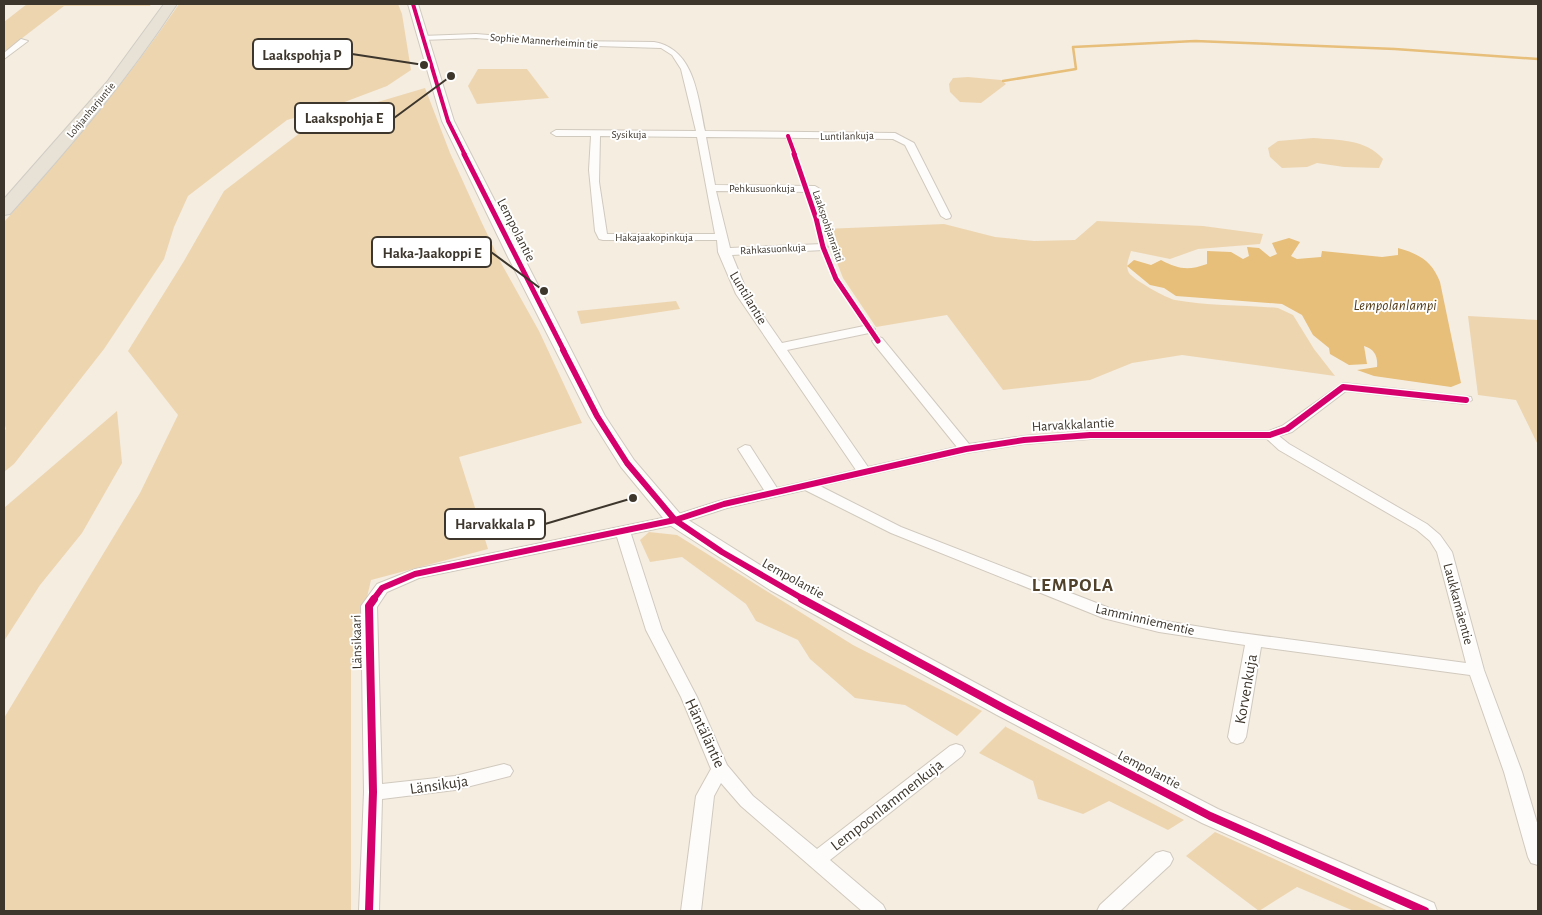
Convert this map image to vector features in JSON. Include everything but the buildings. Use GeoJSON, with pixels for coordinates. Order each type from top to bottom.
{"type":"FeatureCollection","features":[{"type":"Feature","properties":{"kind":"highway","name":"Lohjanharjuntie"},"geometry":{"type":"LineString","coordinates":[[4,194],[80,108],[158,4]]}},
{"type":"Feature","properties":{"kind":"highway","name":"Lohjanharjuntie"},"geometry":{"type":"LineString","coordinates":[[4,210],[94,108],[145,45],[170,4]]}},
{"type":"Feature","properties":{"kind":"street","name":"Lempolantie"},"geometry":{"type":"LineString","coordinates":[[413,4],[422,38],[442,94],[448,120],[597,416],[627,463],[675,520],[722,552],[777,585],[1004,709],[1210,816],[1425,911]]}},
{"type":"Feature","properties":{"kind":"street","name":"Sophie Mannerheimin tie"},"geometry":{"type":"LineString","coordinates":[[422,38],[476,36],[566,43],[667,45]]}},
{"type":"Feature","properties":{"kind":"street"},"geometry":{"type":"LineString","coordinates":[[4,57],[24,40]]}},
{"type":"Feature","properties":{"kind":"street","name":"Luntilantie"},"geometry":{"type":"LineString","coordinates":[[667,45],[672,49],[684,67],[702,135],[720,237],[724,252],[742,294],[864,473]]}},
{"type":"Feature","properties":{"kind":"street","name":"Sysikuja"},"geometry":{"type":"LineString","coordinates":[[556,133],[702,135]]}},
{"type":"Feature","properties":{"kind":"street","name":"Hakajaakopinkuja"},"geometry":{"type":"LineString","coordinates":[[596,134],[593,149],[594,182],[600,231],[603,237],[720,237]]}},
{"type":"Feature","properties":{"kind":"street","name":"Luntilankuja"},"geometry":{"type":"LineString","coordinates":[[702,135],[895,136],[909,142],[946,216]]}},
{"type":"Feature","properties":{"kind":"street","name":"Pehkusuonkuja"},"geometry":{"type":"LineString","coordinates":[[710,188],[815,189]]}},
{"type":"Feature","properties":{"kind":"street","name":"Rahkasuonkuja"},"geometry":{"type":"LineString","coordinates":[[724,252],[823,246]]}},
{"type":"Feature","properties":{"kind":"street"},"geometry":{"type":"LineString","coordinates":[[778,348],[869,330]]}},
{"type":"Feature","properties":{"kind":"street"},"geometry":{"type":"LineString","coordinates":[[878,341],[966,449]]}},
{"type":"Feature","properties":{"kind":"street","name":"Harvakkalantie"},"geometry":{"type":"LineString","coordinates":[[675,520],[724,504],[966,449],[1024,440],[1090,435],[1270,434],[1287,429],[1343,387],[1466,400]]}},
{"type":"Feature","properties":{"kind":"street","name":"Laukkamäentie"},"geometry":{"type":"LineString","coordinates":[[1270,434],[1284,447],[1422,527],[1435,538],[1444,552],[1476,670],[1514,772],[1538,857]]}},
{"type":"Feature","properties":{"kind":"street"},"geometry":{"type":"LineString","coordinates":[[745,449],[773,493]]}},
{"type":"Feature","properties":{"kind":"street","name":"Lamminniementie"},"geometry":{"type":"LineString","coordinates":[[806,486],[896,530],[1059,596],[1109,614],[1159,626],[1254,641],[1476,670]]}},
{"type":"Feature","properties":{"kind":"street","name":"Länsikaari"},"geometry":{"type":"LineString","coordinates":[[369,911],[373,792],[370,743],[369,606],[382,588],[415,574],[675,520]]}},
{"type":"Feature","properties":{"kind":"street","name":"Häntäläntie"},"geometry":{"type":"LineString","coordinates":[[622,530],[654,630],[689,697],[720,769],[747,800],[876,911]]}},
{"type":"Feature","properties":{"kind":"street","name":"Korvenkuja"},"geometry":{"type":"LineString","coordinates":[[1238,738],[1254,641]]}},
{"type":"Feature","properties":{"kind":"street","name":"Lempoonlammenkuja"},"geometry":{"type":"LineString","coordinates":[[817,860],[956,751]]}},
{"type":"Feature","properties":{"kind":"street"},"geometry":{"type":"LineString","coordinates":[[691,911],[705,796],[720,769]]}},
{"type":"Feature","properties":{"kind":"street","name":"Länsikuja"},"geometry":{"type":"LineString","coordinates":[[373,792],[432,788],[472,781],[504,772]]}},
{"type":"Feature","properties":{"kind":"street"},"geometry":{"type":"LineString","coordinates":[[1107,911],[1163,859]]}},
{"type":"Feature","properties":{"kind":"shaded area"},"geometry":{"type":"Polygon","coordinates":[[[27,4],[151,4],[150,6],[64,6],[4,52],[4,22],[27,4]]]}},
{"type":"Feature","properties":{"kind":"shaded area"},"geometry":{"type":"Polygon","coordinates":[[[179,4],[398,4],[402,14],[411,70],[387,86],[326,109],[287,120],[188,196],[174,227],[164,259],[104,349],[14,464],[4,472],[4,431],[6,429],[4,422],[4,222],[95,116],[179,4]]]}},
{"type":"Feature","properties":{"kind":"shaded area"},"geometry":{"type":"Polygon","coordinates":[[[478,69],[527,69],[549,98],[477,104],[468,86],[478,69]]]}},
{"type":"Feature","properties":{"kind":"shaded area"},"geometry":{"type":"Polygon","coordinates":[[[968,77],[1001,80],[1006,84],[981,103],[960,102],[950,92],[949,84],[953,78],[968,77]]]}},
{"type":"Feature","properties":{"kind":"shaded area"},"geometry":{"type":"Polygon","coordinates":[[[425,88],[450,153],[481,221],[501,263],[539,331],[582,423],[459,457],[488,549],[371,580],[351,667],[351,911],[4,911],[4,718],[140,493],[178,415],[128,351],[184,261],[224,191],[317,120],[425,88]]]}},
{"type":"Feature","properties":{"kind":"shaded area"},"geometry":{"type":"Polygon","coordinates":[[[1313,138],[1342,140],[1360,144],[1376,152],[1383,159],[1379,168],[1344,167],[1317,163],[1307,167],[1282,168],[1270,157],[1268,148],[1278,141],[1313,138]]]}},
{"type":"Feature","properties":{"kind":"shaded area"},"geometry":{"type":"Polygon","coordinates":[[[1097,221],[1203,226],[1263,234],[1260,244],[1198,249],[1170,259],[1131,251],[1127,268],[1132,276],[1143,284],[1175,300],[1278,308],[1293,315],[1314,349],[1335,376],[1182,355],[1132,363],[1090,380],[1003,390],[947,315],[876,327],[843,278],[824,229],[944,224],[995,237],[1034,241],[1075,240],[1097,221]]]}},
{"type":"Feature","properties":{"kind":"shaded area"},"geometry":{"type":"Polygon","coordinates":[[[676,301],[680,309],[581,324],[577,311],[676,301]]]}},
{"type":"Feature","properties":{"kind":"shaded area"},"geometry":{"type":"Polygon","coordinates":[[[1468,316],[1538,320],[1538,445],[1516,400],[1478,395],[1468,316]]]}},
{"type":"Feature","properties":{"kind":"shaded area"},"geometry":{"type":"Polygon","coordinates":[[[117,411],[122,463],[82,533],[40,585],[4,641],[4,508],[117,411]]]}},
{"type":"Feature","properties":{"kind":"shaded area"},"geometry":{"type":"Polygon","coordinates":[[[649,532],[677,535],[853,645],[982,711],[957,736],[905,705],[855,698],[810,659],[798,640],[756,621],[746,604],[682,557],[650,562],[640,540],[649,532]]]}},
{"type":"Feature","properties":{"kind":"shaded area"},"geometry":{"type":"Polygon","coordinates":[[[1006,726],[1184,820],[1168,830],[1109,801],[1083,814],[1038,799],[1033,781],[979,753],[1006,726]]]}},
{"type":"Feature","properties":{"kind":"shaded area"},"geometry":{"type":"Polygon","coordinates":[[[1215,832],[1388,911],[1354,911],[1297,887],[1259,911],[1186,856],[1215,832]]]}},
{"type":"Feature","properties":{"kind":"water","name":"Lempolanlampi"},"geometry":{"type":"Polygon","coordinates":[[[1289,238],[1300,242],[1291,256],[1297,259],[1321,257],[1322,251],[1382,257],[1398,255],[1398,248],[1424,259],[1433,269],[1440,282],[1461,383],[1451,387],[1374,376],[1357,370],[1377,367],[1376,357],[1371,349],[1364,346],[1367,364],[1349,365],[1330,354],[1329,348],[1313,335],[1302,315],[1282,304],[1176,296],[1164,288],[1150,285],[1127,266],[1134,260],[1151,265],[1161,260],[1178,267],[1194,268],[1207,264],[1207,251],[1231,252],[1243,259],[1249,256],[1247,247],[1259,248],[1270,257],[1277,254],[1272,243],[1289,238]]]}},
{"type":"Feature","properties":{"kind":"waterway"},"geometry":{"type":"LineString","coordinates":[[1003,81],[1076,69],[1073,47],[1195,41],[1395,49],[1538,59]]}},
{"type":"Feature","properties":{"kind":"cycle path"},"geometry":{"type":"LineString","coordinates":[[413,4],[448,121],[514,255],[597,416],[627,463],[675,520],[722,552],[777,585],[1005,709],[1210,816],[1425,911]]}},
{"type":"Feature","properties":{"kind":"cycle path","name":"Laakspohjanraitti"},"geometry":{"type":"LineString","coordinates":[[788,136],[816,218],[823,247],[836,279],[878,341]]}},
{"type":"Feature","properties":{"kind":"cycle path"},"geometry":{"type":"LineString","coordinates":[[369,911],[373,792],[369,606],[382,588],[415,574],[675,520],[724,504],[966,449],[1024,440],[1090,435],[1270,435],[1287,429],[1343,387],[1466,400]]}},
{"type":"Feature","properties":{"kind":"place","name":"Laakspohja P"},"geometry":{"type":"Point","coordinates":[424,65]}},
{"type":"Feature","properties":{"kind":"place","name":"Laakspohja E"},"geometry":{"type":"Point","coordinates":[451,76]}},
{"type":"Feature","properties":{"kind":"place","name":"Haka-Jaakoppi E"},"geometry":{"type":"Point","coordinates":[544,291]}},
{"type":"Feature","properties":{"kind":"place","name":"Harvakkala P"},"geometry":{"type":"Point","coordinates":[633,498]}},
{"type":"Feature","properties":{"kind":"district","name":"LEMPOLA"},"geometry":{"type":"Point","coordinates":[1073,585]}}]}
